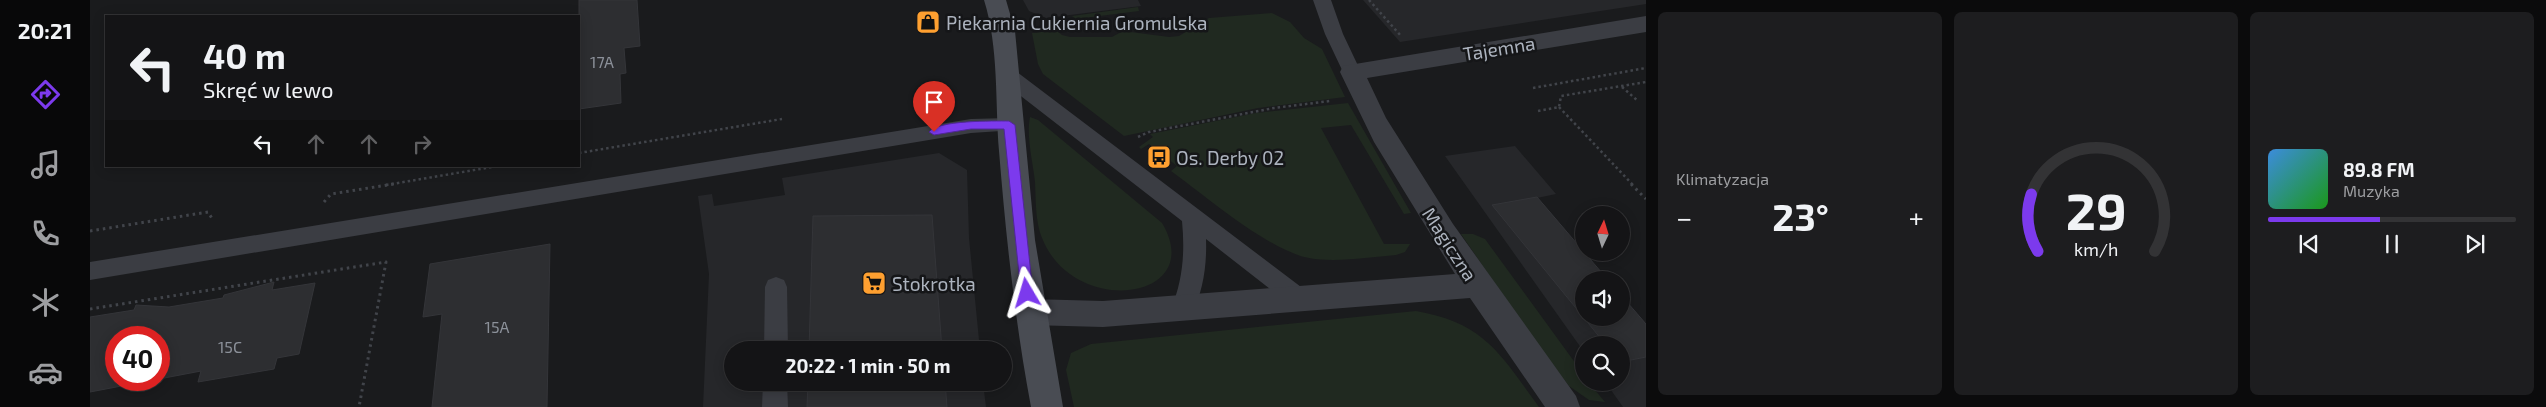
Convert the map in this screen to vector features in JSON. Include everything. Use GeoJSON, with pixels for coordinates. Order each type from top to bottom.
{"type":"FeatureCollection","features":[{"type":"Feature","properties":{"kind":"street"},"geometry":{"type":"LineString","coordinates":[[995,0],[1001,18],[1019,228],[1030,312],[1047,407]]}},
{"type":"Feature","properties":{"kind":"street","name":"Tajemna"},"geometry":{"type":"LineString","coordinates":[[1352,72],[1646,24]]}},
{"type":"Feature","properties":{"kind":"street","name":"Magiczna"},"geometry":{"type":"LineString","coordinates":[[1352,72],[1364,98],[1421,198],[1477,285],[1564,407]]}},
{"type":"Feature","properties":{"kind":"street"},"geometry":{"type":"LineString","coordinates":[[1030,312],[1104,314],[1477,285]]}},
{"type":"Feature","properties":{"kind":"lane"},"geometry":{"type":"LineString","coordinates":[[1322,0],[1334,34],[1352,72]]}},
{"type":"Feature","properties":{"kind":"lane"},"geometry":{"type":"LineString","coordinates":[[1006,74],[1301,300]]}},
{"type":"Feature","properties":{"kind":"lane"},"geometry":{"type":"LineString","coordinates":[[90,271],[943,130],[971,126],[1009,125]]}},
{"type":"Feature","properties":{"kind":"lane"},"geometry":{"type":"LineString","coordinates":[[1184,309],[1191,291],[1195,267],[1193,219]]}},
{"type":"Feature","properties":{"kind":"lane"},"geometry":{"type":"LineString","coordinates":[[776,287],[776,341]]}},
{"type":"Feature","properties":{"kind":"lane"},"geometry":{"type":"LineString","coordinates":[[775,407],[776,391]]}},
{"type":"Feature","properties":{"kind":"path"},"geometry":{"type":"LineString","coordinates":[[1369,0],[1404,39]]}},
{"type":"Feature","properties":{"kind":"path"},"geometry":{"type":"LineString","coordinates":[[1534,88],[1646,68]]}},
{"type":"Feature","properties":{"kind":"path"},"geometry":{"type":"LineString","coordinates":[[1559,108],[1561,96],[1646,82]]}},
{"type":"Feature","properties":{"kind":"path"},"geometry":{"type":"LineString","coordinates":[[1622,86],[1638,101]]}},
{"type":"Feature","properties":{"kind":"path"},"geometry":{"type":"LineString","coordinates":[[1134,139],[1150,132],[1274,108],[1364,98]]}},
{"type":"Feature","properties":{"kind":"path"},"geometry":{"type":"LineString","coordinates":[[1538,111],[1559,108]]}},
{"type":"Feature","properties":{"kind":"path"},"geometry":{"type":"LineString","coordinates":[[1559,108],[1646,199]]}},
{"type":"Feature","properties":{"kind":"path"},"geometry":{"type":"LineString","coordinates":[[580,153],[782,119]]}},
{"type":"Feature","properties":{"kind":"path"},"geometry":{"type":"LineString","coordinates":[[90,309],[386,262],[359,407]]}},
{"type":"Feature","properties":{"kind":"shaded area"},"geometry":{"type":"Polygon","coordinates":[[[1023,0],[1138,0],[1141,6],[1046,18],[1029,11],[1023,0]]]}},
{"type":"Feature","properties":{"kind":"shaded area"},"geometry":{"type":"Polygon","coordinates":[[[1363,0],[1646,0],[1646,4],[1400,42],[1363,0]]]}},
{"type":"Feature","properties":{"kind":"shaded area"},"geometry":{"type":"Polygon","coordinates":[[[1138,7],[1139,11],[1076,19],[1072,16],[1138,7]]]}},
{"type":"Feature","properties":{"kind":"shaded area"},"geometry":{"type":"Polygon","coordinates":[[[1272,13],[1290,22],[1304,38],[1322,49],[1345,97],[1258,108],[1124,136],[1043,74],[1038,64],[1032,33],[1056,30],[1062,35],[1070,37],[1112,37],[1123,31],[1169,37],[1179,36],[1209,18],[1272,13]]]}},
{"type":"Feature","properties":{"kind":"shaded area"},"geometry":{"type":"Polygon","coordinates":[[[1348,103],[1411,213],[1404,214],[1351,125],[1321,128],[1384,244],[1410,244],[1405,252],[1396,255],[1341,260],[1309,258],[1294,254],[1257,234],[1201,194],[1171,171],[1177,166],[1149,144],[1141,149],[1139,147],[1153,137],[1150,134],[1256,113],[1348,103]]]}},
{"type":"Feature","properties":{"kind":"shaded area"},"geometry":{"type":"Polygon","coordinates":[[[1030,117],[1038,120],[1162,223],[1171,249],[1167,269],[1153,283],[1131,290],[1106,289],[1081,281],[1058,264],[1042,238],[1038,225],[1035,182],[1029,141],[1030,117]]]}},
{"type":"Feature","properties":{"kind":"shaded area"},"geometry":{"type":"Polygon","coordinates":[[[1515,146],[1556,194],[1537,198],[1575,242],[1575,261],[1592,261],[1600,271],[1575,271],[1575,326],[1630,326],[1630,305],[1646,324],[1646,407],[1623,407],[1612,391],[1630,391],[1630,336],[1575,336],[1575,339],[1445,156],[1515,146]]]}},
{"type":"Feature","properties":{"kind":"shaded area"},"geometry":{"type":"Polygon","coordinates":[[[939,153],[967,170],[969,238],[979,341],[724,341],[724,391],[984,391],[986,407],[703,407],[709,274],[698,196],[712,194],[714,206],[785,195],[782,178],[939,153]]]}},
{"type":"Feature","properties":{"kind":"shaded area"},"geometry":{"type":"Polygon","coordinates":[[[1461,234],[1473,234],[1485,239],[1575,363],[1575,390],[1569,386],[1529,333],[1461,234]]]}},
{"type":"Feature","properties":{"kind":"shaded area"},"geometry":{"type":"Polygon","coordinates":[[[1416,311],[1439,316],[1475,333],[1501,356],[1539,407],[1074,407],[1066,370],[1071,353],[1091,344],[1416,311]]]}},
{"type":"Feature","properties":{"kind":"shaded area"},"geometry":{"type":"Polygon","coordinates":[[[1576,391],[1596,391],[1605,402],[1589,400],[1576,391]]]}},
{"type":"Feature","properties":{"kind":"building"},"geometry":{"type":"Polygon","coordinates":[[[579,0],[637,0],[640,46],[624,48],[626,73],[620,74],[621,103],[580,109],[579,0]]]}},
{"type":"Feature","properties":{"kind":"building"},"geometry":{"type":"Polygon","coordinates":[[[1537,197],[1575,241],[1575,261],[1592,261],[1600,271],[1575,271],[1575,307],[1492,205],[1537,197]]]}},
{"type":"Feature","properties":{"kind":"building","name":"Stokrotka"},"geometry":{"type":"Polygon","coordinates":[[[932,215],[941,341],[809,341],[813,216],[932,215]]]}},
{"type":"Feature","properties":{"kind":"building"},"geometry":{"type":"Polygon","coordinates":[[[550,244],[547,407],[432,407],[442,314],[423,317],[430,264],[550,244]]]}},
{"type":"Feature","properties":{"kind":"building"},"geometry":{"type":"Polygon","coordinates":[[[274,282],[272,290],[315,283],[299,354],[277,358],[274,369],[198,382],[201,371],[170,377],[170,326],[105,326],[105,389],[90,392],[90,317],[134,310],[136,305],[169,307],[223,298],[224,295],[274,282]]]}},
{"type":"Feature","properties":{"kind":"building"},"geometry":{"type":"Polygon","coordinates":[[[1630,305],[1646,324],[1646,357],[1630,360],[1630,336],[1599,336],[1591,326],[1630,326],[1630,305]]]}},
{"type":"Feature","properties":{"kind":"building"},"geometry":{"type":"Polygon","coordinates":[[[808,391],[946,391],[947,407],[807,407],[808,391]]]}},
{"type":"Feature","properties":{"kind":"place","name":"Piekarnia Cukiernia Gromulska"},"geometry":{"type":"Point","coordinates":[928,22]}},
{"type":"Feature","properties":{"kind":"place","name":"Os. Derby 02"},"geometry":{"type":"Point","coordinates":[1159,157]}},
{"type":"Feature","properties":{"kind":"place","name":"Stokrotka"},"geometry":{"type":"Point","coordinates":[874,283]}},
{"type":"Feature","properties":{"kind":"route"},"geometry":{"type":"LineString","coordinates":[[934,132],[971,126],[1009,125],[1027,293]]}}]}
